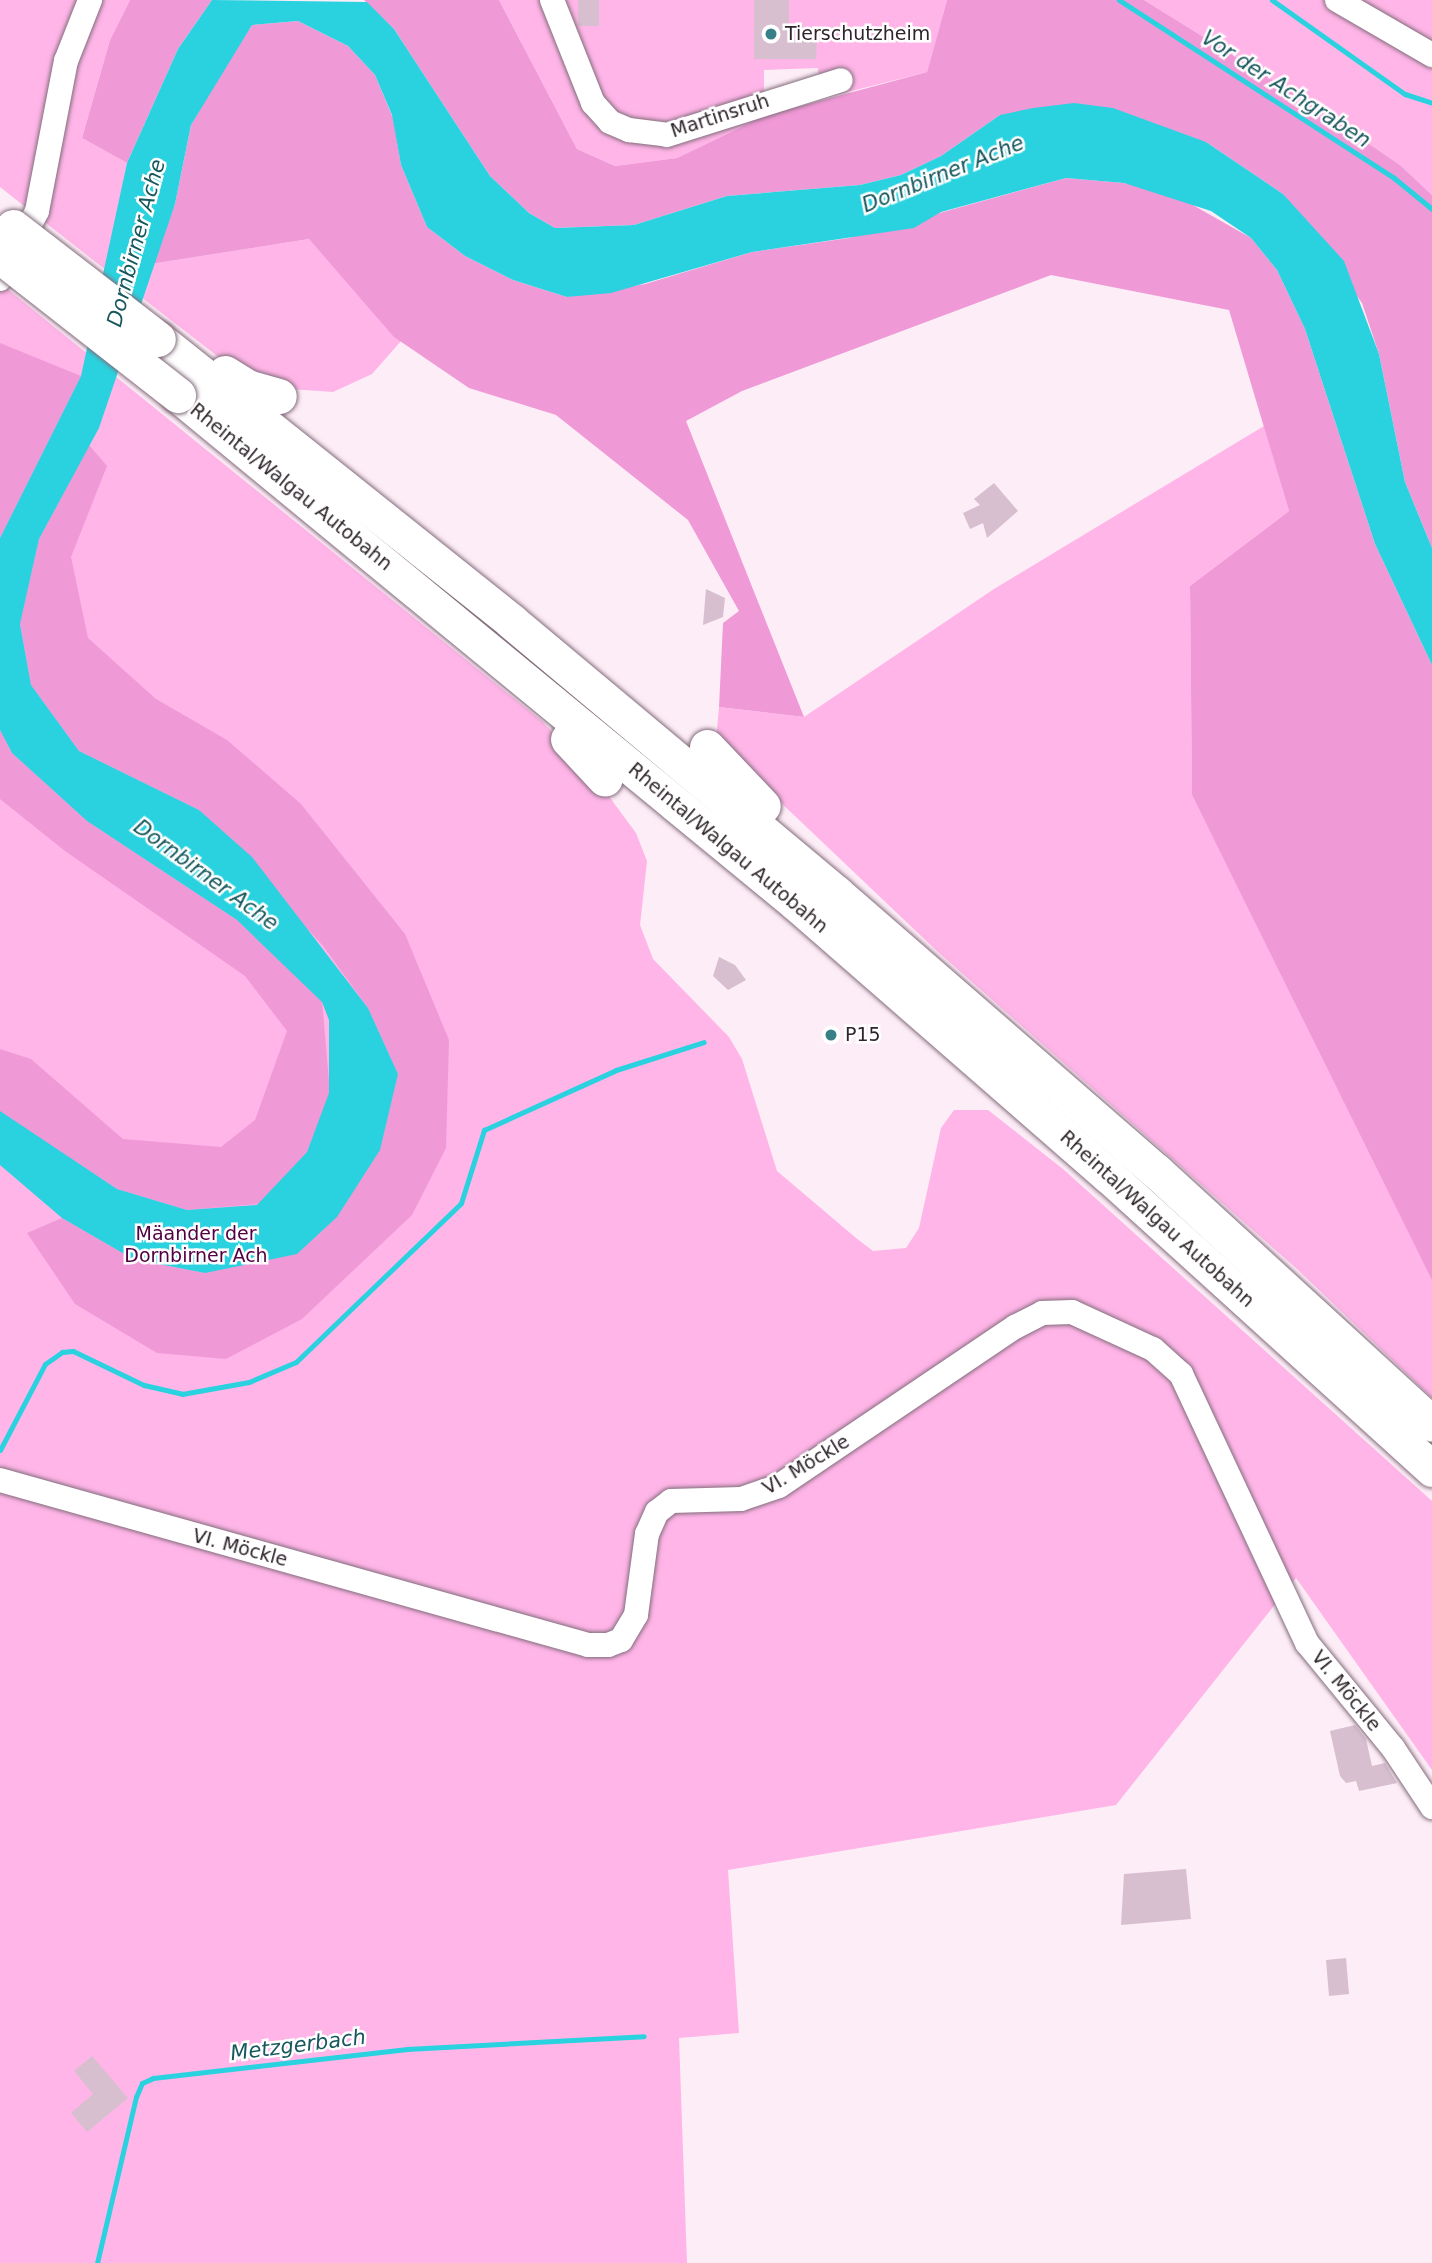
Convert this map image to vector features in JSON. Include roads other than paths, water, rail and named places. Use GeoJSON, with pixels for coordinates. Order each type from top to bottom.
{"type":"FeatureCollection","features":[{"type":"Feature","properties":{"kind":"highway","name":"Rheintal/Walgau Autobahn"},"geometry":{"type":"LineString","coordinates":[[4,233],[158,340],[176,337],[190,372],[489,650],[797,904],[1108,1175],[1432,1469]]}},
{"type":"Feature","properties":{"kind":"highway","name":"Rheintal/Walgau Autobahn"},"geometry":{"type":"LineString","coordinates":[[4,233],[190,372],[512,622],[836,892],[1156,1171],[1432,1424]]}},
{"type":"Feature","properties":{"kind":"highway"},"geometry":{"type":"LineString","coordinates":[[190,372],[279,396]]}},
{"type":"Feature","properties":{"kind":"highway"},"geometry":{"type":"LineString","coordinates":[[489,650],[605,779]]}},
{"type":"Feature","properties":{"kind":"highway"},"geometry":{"type":"LineString","coordinates":[[707,747],[827,866],[836,892]]}},
{"type":"Feature","properties":{"kind":"highway"},"geometry":{"type":"LineString","coordinates":[[992,1104],[1064,1155],[1108,1175]]}},
{"type":"Feature","properties":{"kind":"street"},"geometry":{"type":"LineString","coordinates":[[0,279],[37,211],[66,61],[90,0]]}},
{"type":"Feature","properties":{"kind":"street","name":"Martinsruh"},"geometry":{"type":"LineString","coordinates":[[552,0],[593,103],[610,121],[629,130],[667,135],[841,80]]}},
{"type":"Feature","properties":{"kind":"street"},"geometry":{"type":"LineString","coordinates":[[1337,0],[1432,55]]}},
{"type":"Feature","properties":{"kind":"street","name":"VI. Möckle"},"geometry":{"type":"LineString","coordinates":[[0,1480],[589,1645],[608,1645],[621,1640],[636,1615],[647,1534],[657,1512],[671,1501],[741,1499],[769,1491],[1014,1327],[1042,1313],[1072,1312],[1153,1349],[1181,1374],[1307,1643],[1393,1748],[1432,1807]]}},
{"type":"Feature","properties":{"kind":"water","name":"Dornbirner Ache"},"geometry":{"type":"Polygon","coordinates":[[[212,0],[367,2],[394,29],[490,176],[529,213],[555,228],[634,225],[727,196],[860,185],[901,175],[941,156],[1000,115],[1033,108],[1074,103],[1113,108],[1206,142],[1283,194],[1344,261],[1379,354],[1405,482],[1432,548],[1432,665],[1375,544],[1305,329],[1277,270],[1251,238],[1211,211],[1124,183],[1066,178],[941,212],[914,228],[752,252],[611,293],[567,297],[513,280],[465,256],[427,227],[401,165],[392,115],[375,75],[348,46],[298,21],[252,25],[191,125],[175,204],[99,428],[39,539],[20,624],[31,685],[79,751],[199,810],[252,857],[368,1008],[398,1074],[380,1150],[337,1217],[297,1254],[205,1273],[133,1259],[62,1218],[0,1165],[0,1111],[117,1189],[187,1210],[257,1205],[307,1152],[329,1093],[329,1020],[322,1002],[237,920],[87,821],[12,753],[0,730],[0,538],[81,376],[127,163],[178,49],[212,0]]]}},
{"type":"Feature","properties":{"kind":"waterway","name":"Vor der Achgraben"},"geometry":{"type":"LineString","coordinates":[[1119,0],[1394,178],[1432,209]]}},
{"type":"Feature","properties":{"kind":"waterway"},"geometry":{"type":"LineString","coordinates":[[1272,0],[1405,94],[1432,103]]}},
{"type":"Feature","properties":{"kind":"waterway"},"geometry":{"type":"LineString","coordinates":[[0,1450],[45,1364],[62,1352],[73,1351],[144,1385],[182,1394],[249,1382],[296,1362],[461,1203],[484,1130],[616,1070],[704,1042]]}},
{"type":"Feature","properties":{"kind":"waterway","name":"Metzgerbach"},"geometry":{"type":"LineString","coordinates":[[97,2263],[136,2097],[142,2083],[153,2078],[407,2049],[644,2036]]}},
{"type":"Feature","properties":{"kind":"place","name":"Tierschutzheim"},"geometry":{"type":"Point","coordinates":[771,34]}},
{"type":"Feature","properties":{"kind":"place","name":"P15"},"geometry":{"type":"Point","coordinates":[831,1035]}},
{"type":"Feature","properties":{"kind":"park label","name":"Mäander der Dornbirner Ach"},"geometry":{"type":"Point","coordinates":[196,1245]}}]}
